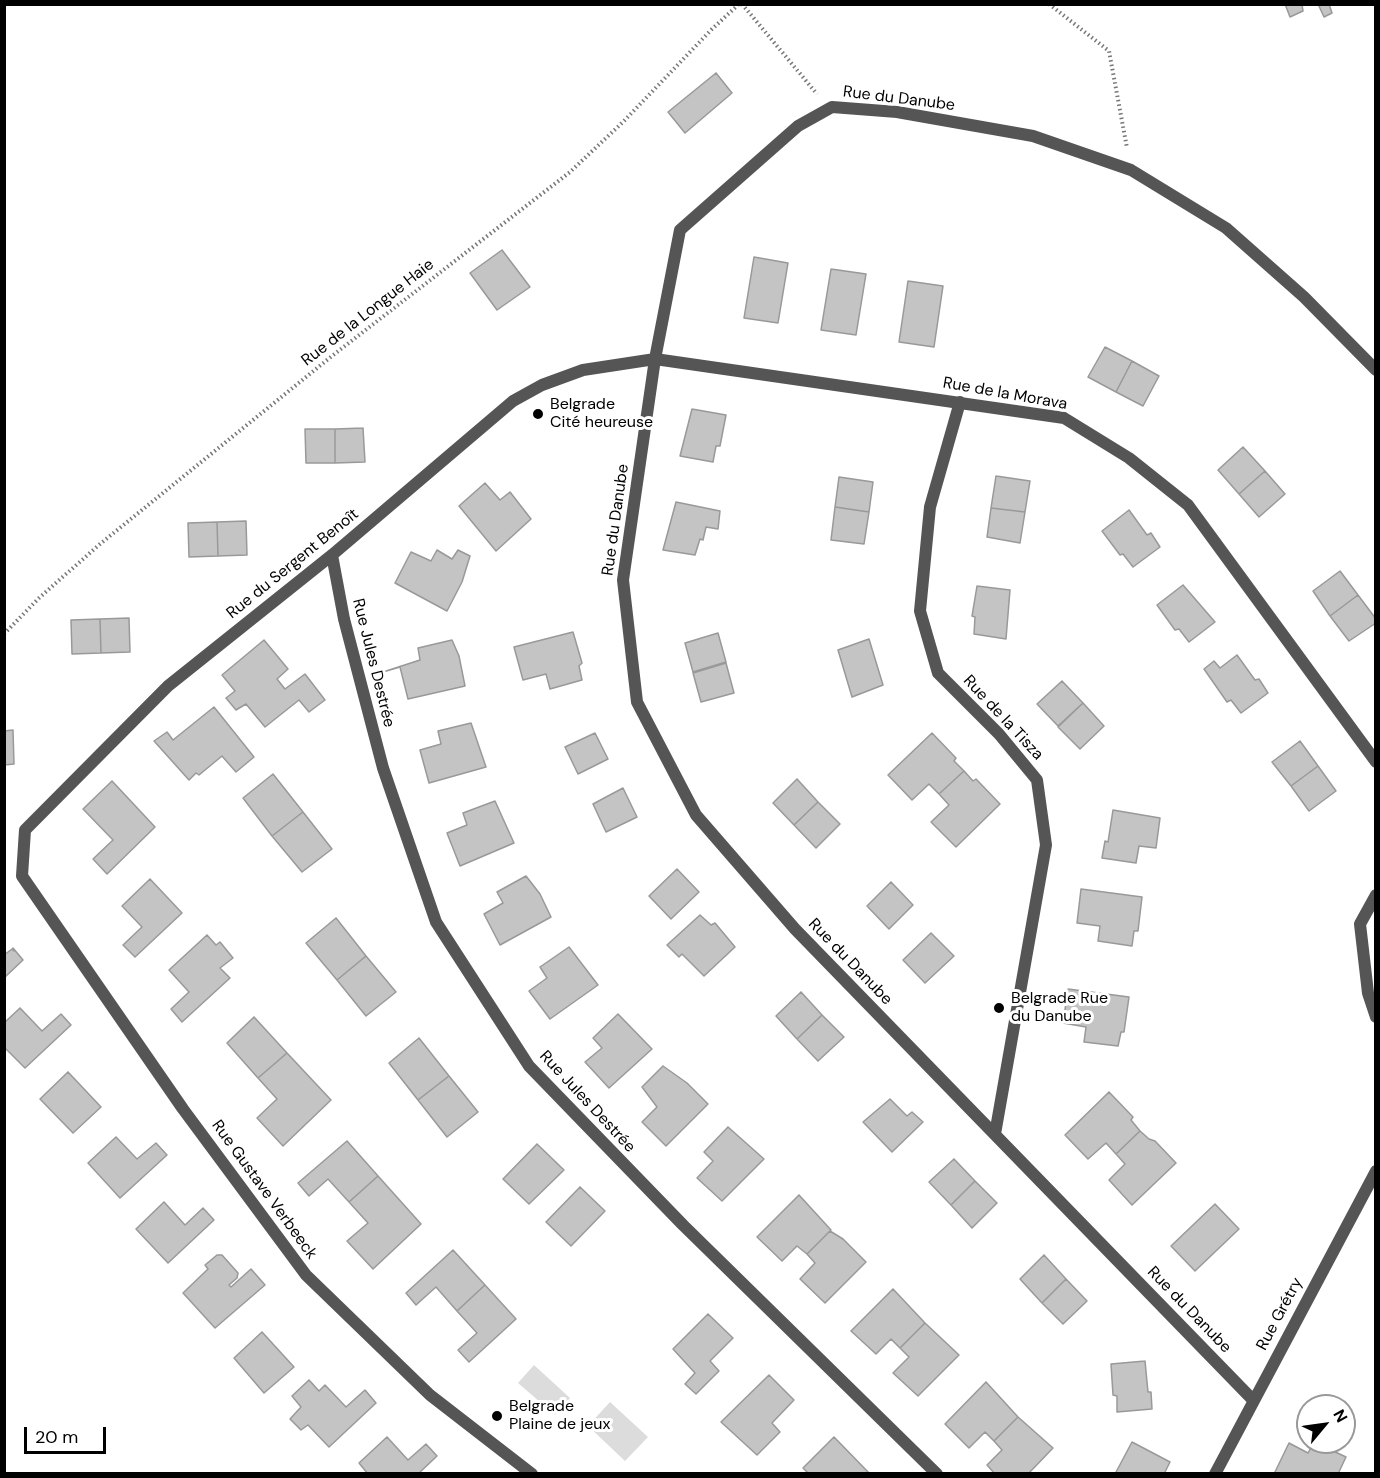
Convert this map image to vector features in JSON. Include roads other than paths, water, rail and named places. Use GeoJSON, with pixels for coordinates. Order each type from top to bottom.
{"type":"FeatureCollection","features":[{"type":"Feature","properties":{"kind":"street","name":"Rue du Danube"},"geometry":{"type":"LineString","coordinates":[[1253,1400],[795,930],[696,815],[637,702],[623,580],[655,359],[680,230],[798,126],[832,106],[897,112],[1033,136],[1131,170],[1226,228],[1304,297],[1376,370]]}},
{"type":"Feature","properties":{"kind":"street","name":"Rue de la Morava"},"geometry":{"type":"LineString","coordinates":[[655,359],[1064,418],[1129,458],[1188,505],[1376,762]]}},
{"type":"Feature","properties":{"kind":"street","name":"Rue du Sergent Benoît"},"geometry":{"type":"LineString","coordinates":[[22,876],[25,830],[168,686],[332,555],[513,401],[542,385],[583,370],[655,359]]}},
{"type":"Feature","properties":{"kind":"street","name":"Rue de la Tisza"},"geometry":{"type":"LineString","coordinates":[[960,402],[930,507],[920,610],[938,673],[999,734],[1037,780],[1046,844],[995,1134]]}},
{"type":"Feature","properties":{"kind":"street","name":"Rue Jules Destrée"},"geometry":{"type":"LineString","coordinates":[[332,555],[344,619],[383,768],[436,922],[529,1066],[683,1225],[937,1473]]}},
{"type":"Feature","properties":{"kind":"street","name":"Rue Gustave Verbeeck"},"geometry":{"type":"LineString","coordinates":[[22,876],[183,1109],[306,1275],[429,1395],[532,1473]]}},
{"type":"Feature","properties":{"kind":"street"},"geometry":{"type":"LineString","coordinates":[[1376,895],[1360,924],[1368,993],[1376,1017]]}},
{"type":"Feature","properties":{"kind":"street","name":"Rue Grétry"},"geometry":{"type":"LineString","coordinates":[[1215,1473],[1376,1171]]}},
{"type":"Feature","properties":{"kind":"place","name":"Belgrade Cité heureuse"},"geometry":{"type":"Point","coordinates":[538,414]}},
{"type":"Feature","properties":{"kind":"place","name":"Belgrade Rue du Danube"},"geometry":{"type":"Point","coordinates":[999,1008]}},
{"type":"Feature","properties":{"kind":"place","name":"Belgrade Plaine de jeux"},"geometry":{"type":"Point","coordinates":[497,1416]}}]}
